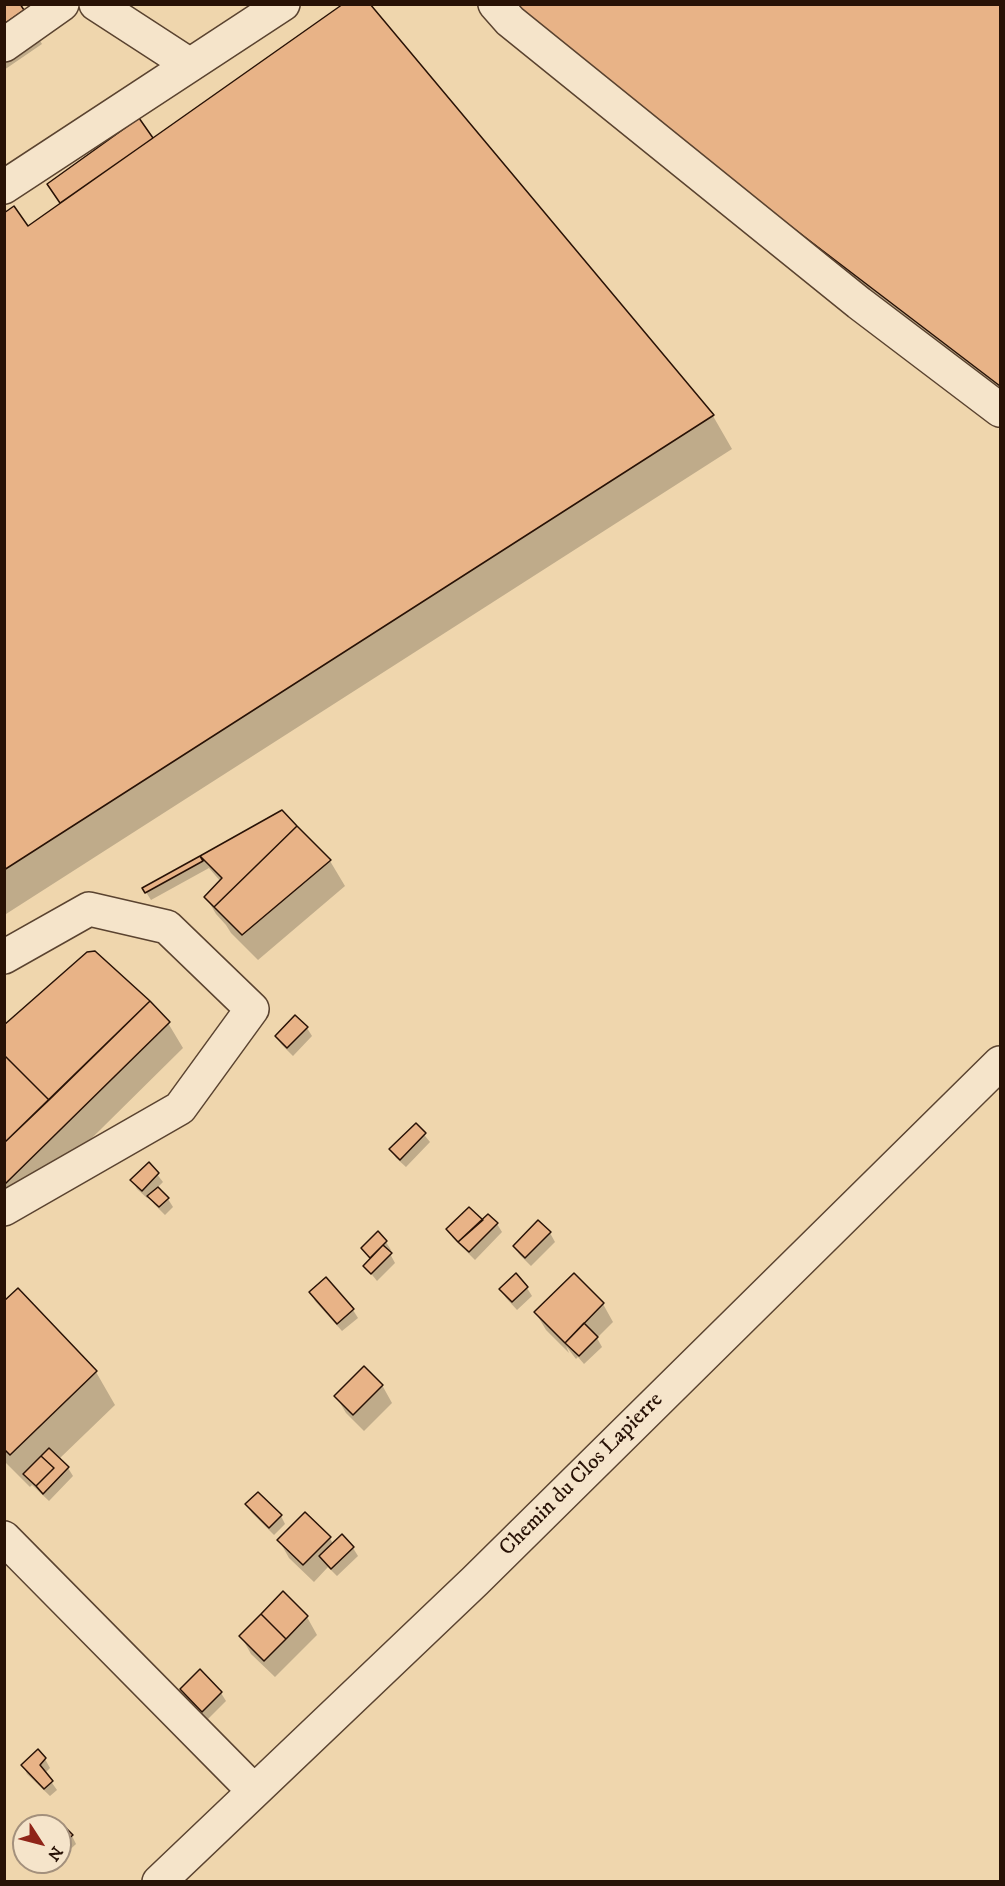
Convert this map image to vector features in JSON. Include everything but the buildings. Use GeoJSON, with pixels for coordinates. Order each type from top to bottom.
{"type":"FeatureCollection","features":[{"type":"Feature","properties":{"kind":"street"},"geometry":{"type":"LineString","coordinates":[[4,45],[62,4]]}},
{"type":"Feature","properties":{"kind":"street"},"geometry":{"type":"LineString","coordinates":[[96,4],[190,65]]}},
{"type":"Feature","properties":{"kind":"street"},"geometry":{"type":"LineString","coordinates":[[4,187],[284,4]]}},
{"type":"Feature","properties":{"kind":"street"},"geometry":{"type":"LineString","coordinates":[[495,4],[510,21],[859,303],[1000,410]]}},
{"type":"Feature","properties":{"kind":"street"},"geometry":{"type":"LineString","coordinates":[[4,957],[89,909],[167,927],[252,1009],[180,1108],[4,1209]]}},
{"type":"Feature","properties":{"kind":"street","name":"Chemin du Clos Lapierre"},"geometry":{"type":"LineString","coordinates":[[159,1881],[475,1581],[1000,1063]]}},
{"type":"Feature","properties":{"kind":"street"},"geometry":{"type":"LineString","coordinates":[[4,1538],[254,1791]]}}]}
